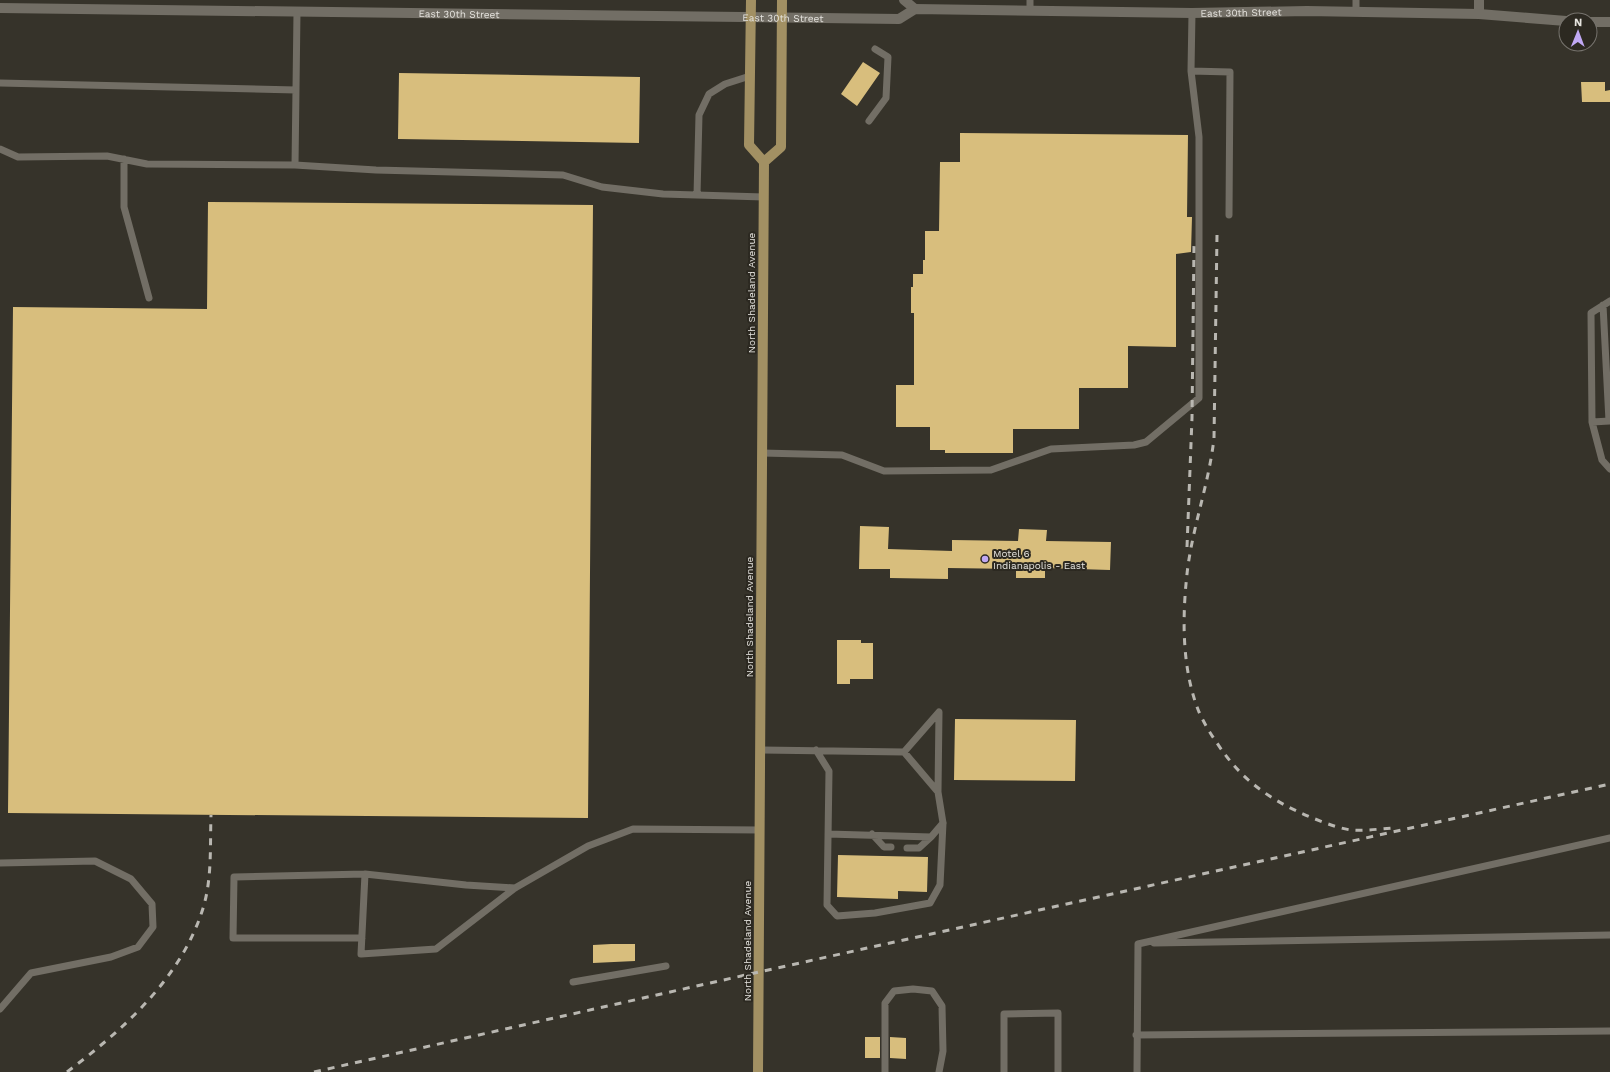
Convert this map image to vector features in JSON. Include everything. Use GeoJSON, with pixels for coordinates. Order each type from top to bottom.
{"type":"FeatureCollection","features":[{"type":"Feature","properties":{"kind":"main road"},"geometry":{"type":"LineString","coordinates":[[751,0],[749,146],[764,162],[781,147],[782,0]]}},
{"type":"Feature","properties":{"kind":"main road"},"geometry":{"type":"LineString","coordinates":[[904,0],[915,8]]}},
{"type":"Feature","properties":{"kind":"main road"},"geometry":{"type":"LineString","coordinates":[[1479,0],[1479,14]]}},
{"type":"Feature","properties":{"kind":"main road","name":"East 30th Street"},"geometry":{"type":"LineString","coordinates":[[0,8],[899,19],[915,8],[1030,5],[1192,12],[1479,14],[1558,20]]}},
{"type":"Feature","properties":{"kind":"main road"},"geometry":{"type":"LineString","coordinates":[[1598,22],[1610,22]]}},
{"type":"Feature","properties":{"kind":"main road","name":"North Shadeland Avenue"},"geometry":{"type":"LineString","coordinates":[[758,1072],[764,162]]}},
{"type":"Feature","properties":{"kind":"lane"},"geometry":{"type":"LineString","coordinates":[[1356,0],[1356,12]]}},
{"type":"Feature","properties":{"kind":"lane"},"geometry":{"type":"LineString","coordinates":[[295,165],[297,12]]}},
{"type":"Feature","properties":{"kind":"lane"},"geometry":{"type":"LineString","coordinates":[[762,453],[842,455],[884,471],[990,470],[1050,449],[1134,445],[1146,442],[1199,398],[1199,137],[1191,71],[1192,12]]}},
{"type":"Feature","properties":{"kind":"lane"},"geometry":{"type":"LineString","coordinates":[[869,121],[886,98],[888,57],[875,50]]}},
{"type":"Feature","properties":{"kind":"lane"},"geometry":{"type":"LineString","coordinates":[[1191,71],[1230,72],[1229,215]]}},
{"type":"Feature","properties":{"kind":"lane"},"geometry":{"type":"LineString","coordinates":[[698,195],[699,115],[709,94],[725,84],[750,76]]}},
{"type":"Feature","properties":{"kind":"lane"},"geometry":{"type":"LineString","coordinates":[[0,83],[296,90]]}},
{"type":"Feature","properties":{"kind":"lane"},"geometry":{"type":"LineString","coordinates":[[0,149],[18,157],[107,156],[148,164],[295,165],[376,170],[563,175],[602,187],[663,194],[764,197]]}},
{"type":"Feature","properties":{"kind":"lane"},"geometry":{"type":"LineString","coordinates":[[124,159],[124,207],[149,298]]}},
{"type":"Feature","properties":{"kind":"lane"},"geometry":{"type":"LineString","coordinates":[[1610,301],[1591,313],[1592,422],[1602,460],[1610,469]]}},
{"type":"Feature","properties":{"kind":"lane"},"geometry":{"type":"LineString","coordinates":[[1592,422],[1609,421],[1603,306]]}},
{"type":"Feature","properties":{"kind":"lane"},"geometry":{"type":"LineString","coordinates":[[816,750],[829,771],[827,905],[836,916],[875,913],[930,903],[940,885],[943,823],[938,792],[939,712],[904,752]]}},
{"type":"Feature","properties":{"kind":"lane"},"geometry":{"type":"LineString","coordinates":[[760,750],[904,752],[938,792]]}},
{"type":"Feature","properties":{"kind":"lane"},"geometry":{"type":"LineString","coordinates":[[907,848],[919,848],[943,823]]}},
{"type":"Feature","properties":{"kind":"lane"},"geometry":{"type":"LineString","coordinates":[[365,874],[361,954],[436,949],[515,888],[588,846],[633,829],[760,830]]}},
{"type":"Feature","properties":{"kind":"lane"},"geometry":{"type":"LineString","coordinates":[[828,834],[872,834],[931,837]]}},
{"type":"Feature","properties":{"kind":"lane"},"geometry":{"type":"LineString","coordinates":[[872,834],[884,847],[891,847]]}},
{"type":"Feature","properties":{"kind":"lane"},"geometry":{"type":"LineString","coordinates":[[1138,944],[1610,838]]}},
{"type":"Feature","properties":{"kind":"lane"},"geometry":{"type":"LineString","coordinates":[[0,863],[95,861],[131,879],[152,904],[153,927],[138,947],[112,957],[31,973],[0,1009]]}},
{"type":"Feature","properties":{"kind":"lane"},"geometry":{"type":"LineString","coordinates":[[362,938],[233,938],[234,877],[365,874],[466,885],[515,888]]}},
{"type":"Feature","properties":{"kind":"lane"},"geometry":{"type":"LineString","coordinates":[[1138,944],[1610,935]]}},
{"type":"Feature","properties":{"kind":"lane"},"geometry":{"type":"LineString","coordinates":[[1137,1072],[1136,1035],[1138,944]]}},
{"type":"Feature","properties":{"kind":"lane"},"geometry":{"type":"LineString","coordinates":[[573,982],[666,966]]}},
{"type":"Feature","properties":{"kind":"lane"},"geometry":{"type":"LineString","coordinates":[[885,1072],[884,1003],[894,990],[913,989],[932,991],[942,1006],[943,1051],[939,1072]]}},
{"type":"Feature","properties":{"kind":"lane"},"geometry":{"type":"LineString","coordinates":[[1004,1072],[1004,1014],[1058,1013],[1058,1072]]}},
{"type":"Feature","properties":{"kind":"lane"},"geometry":{"type":"LineString","coordinates":[[1136,1035],[1610,1031]]}},
{"type":"Feature","properties":{"kind":"building"},"geometry":{"type":"Polygon","coordinates":[[[863,62],[880,73],[857,106],[841,94],[863,62]]]}},
{"type":"Feature","properties":{"kind":"building"},"geometry":{"type":"Polygon","coordinates":[[[399,73],[640,77],[639,143],[398,139],[399,73]]]}},
{"type":"Feature","properties":{"kind":"building"},"geometry":{"type":"Polygon","coordinates":[[[1581,82],[1605,82],[1605,91],[1610,90],[1610,102],[1582,102],[1581,82]]]}},
{"type":"Feature","properties":{"kind":"building"},"geometry":{"type":"Polygon","coordinates":[[[960,133],[1188,135],[1187,217],[1192,217],[1191,252],[1176,254],[1176,347],[1128,346],[1128,388],[1079,388],[1079,429],[1013,429],[1013,453],[945,453],[945,450],[930,450],[930,427],[896,427],[896,385],[914,385],[914,313],[911,313],[911,287],[913,287],[913,274],[923,274],[923,260],[925,260],[925,231],[939,231],[940,162],[960,162],[960,133]]]}},
{"type":"Feature","properties":{"kind":"building"},"geometry":{"type":"Polygon","coordinates":[[[208,202],[593,205],[588,818],[8,813],[13,307],[207,309],[208,202]]]}},
{"type":"Feature","properties":{"kind":"building","name":"Motel 6 Indianapolis - East"},"geometry":{"type":"Polygon","coordinates":[[[860,526],[889,527],[888,549],[952,551],[952,540],[1018,541],[1019,529],[1047,530],[1046,541],[1111,542],[1110,570],[1045,568],[1045,578],[1016,578],[1016,569],[948,568],[948,579],[890,578],[890,569],[859,569],[860,526]]]}},
{"type":"Feature","properties":{"kind":"building"},"geometry":{"type":"Polygon","coordinates":[[[837,640],[861,640],[861,643],[873,643],[873,679],[850,679],[850,684],[837,684],[837,640]]]}},
{"type":"Feature","properties":{"kind":"building"},"geometry":{"type":"Polygon","coordinates":[[[955,719],[1076,720],[1075,781],[954,780],[955,719]]]}},
{"type":"Feature","properties":{"kind":"building"},"geometry":{"type":"Polygon","coordinates":[[[838,855],[928,857],[927,892],[898,891],[898,899],[837,897],[838,855]]]}},
{"type":"Feature","properties":{"kind":"building"},"geometry":{"type":"Polygon","coordinates":[[[635,944],[635,961],[593,963],[593,945],[635,944]]]}},
{"type":"Feature","properties":{"kind":"building"},"geometry":{"type":"Polygon","coordinates":[[[865,1037],[880,1037],[880,1058],[865,1058],[865,1037]]]}},
{"type":"Feature","properties":{"kind":"building"},"geometry":{"type":"Polygon","coordinates":[[[890,1037],[906,1038],[906,1059],[890,1058],[890,1037]]]}},
{"type":"Feature","properties":{"kind":"railway"},"geometry":{"type":"LineString","coordinates":[[1217,235],[1214,438],[1212,455],[1189,557],[1184,609],[1186,662],[1193,696],[1205,724],[1226,756],[1246,778],[1269,796],[1310,817],[1341,828],[1351,830],[1393,828]]}},
{"type":"Feature","properties":{"kind":"railway"},"geometry":{"type":"LineString","coordinates":[[1187,547],[1192,418],[1194,244]]}},
{"type":"Feature","properties":{"kind":"railway"},"geometry":{"type":"LineString","coordinates":[[314,1072],[1610,784]]}},
{"type":"Feature","properties":{"kind":"railway"},"geometry":{"type":"LineString","coordinates":[[67,1072],[110,1038],[130,1019],[149,999],[182,955],[194,931],[207,894],[210,860],[211,815]]}},
{"type":"Feature","properties":{"kind":"place","name":"Motel 6 Indianapolis - East"},"geometry":{"type":"Point","coordinates":[985,559]}}]}
